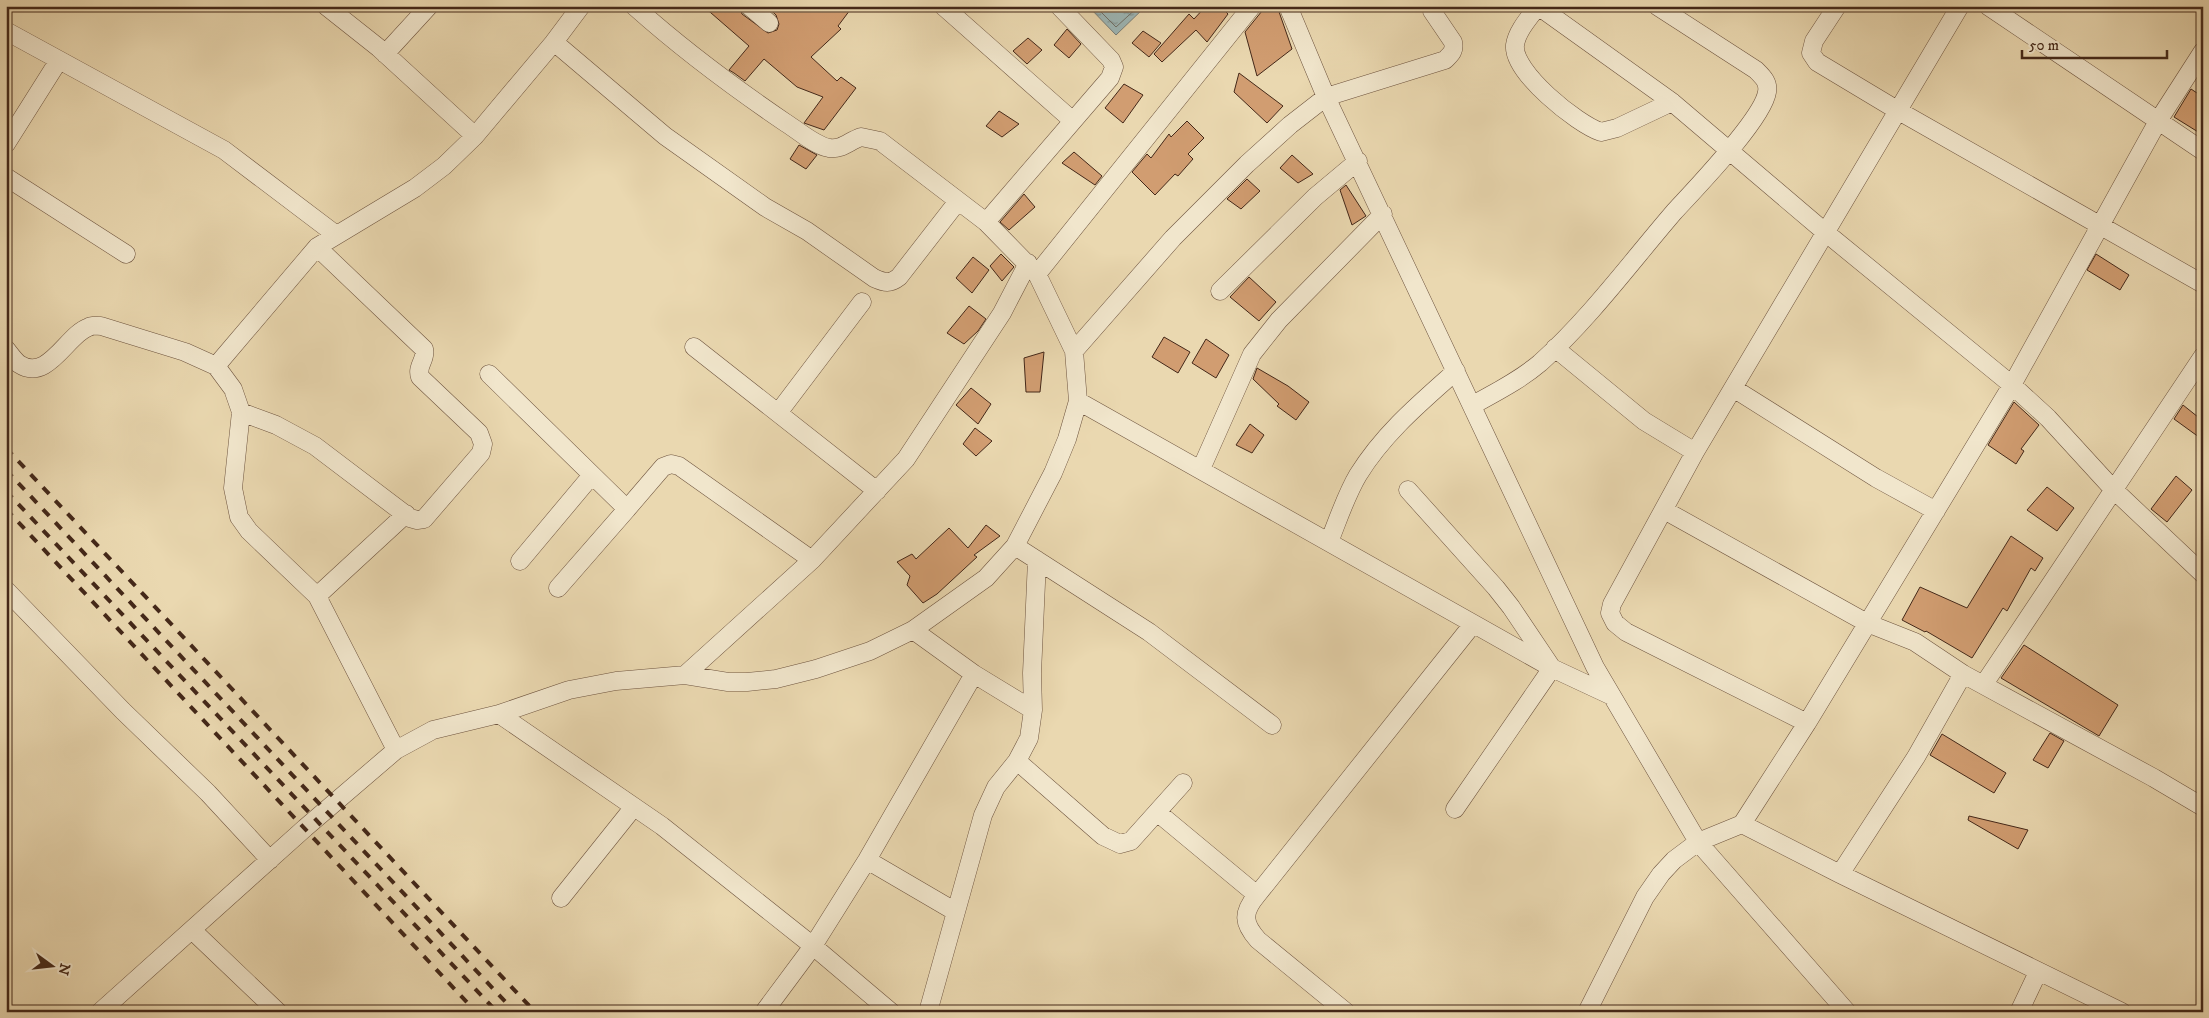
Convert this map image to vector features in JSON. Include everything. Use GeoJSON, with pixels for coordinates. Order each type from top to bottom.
{"type":"FeatureCollection","features":[{"type":"Feature","properties":{"kind":"street"},"geometry":{"type":"LineString","coordinates":[[326,6],[385,54],[474,136]]}},
{"type":"Feature","properties":{"kind":"street"},"geometry":{"type":"LineString","coordinates":[[385,54],[429,6]]}},
{"type":"Feature","properties":{"kind":"street"},"geometry":{"type":"LineString","coordinates":[[216,366],[317,247],[335,234],[415,188],[444,166],[474,136],[554,42],[581,6]]}},
{"type":"Feature","properties":{"kind":"street"},"geometry":{"type":"LineString","coordinates":[[100,1012],[396,750],[432,730],[499,714],[569,690],[616,681],[685,676],[728,682],[776,679],[816,669],[870,651],[913,630],[986,578],[1014,546],[1053,473],[1067,440],[1078,401],[1074,352],[1033,269],[986,222],[880,141],[860,137],[842,148],[836,149],[826,148],[811,140],[737,90],[634,6]]}},
{"type":"Feature","properties":{"kind":"street"},"geometry":{"type":"LineString","coordinates":[[749,6],[769,23]]}},
{"type":"Feature","properties":{"kind":"street"},"geometry":{"type":"LineString","coordinates":[[943,6],[1073,122]]}},
{"type":"Feature","properties":{"kind":"street"},"geometry":{"type":"LineString","coordinates":[[986,222],[1110,78],[1114,68],[1111,60],[1059,6]]}},
{"type":"Feature","properties":{"kind":"street"},"geometry":{"type":"LineString","coordinates":[[685,676],[812,560],[906,459],[1033,269],[1252,6]]}},
{"type":"Feature","properties":{"kind":"street"},"geometry":{"type":"LineString","coordinates":[[1288,6],[1326,97],[1358,161],[1473,405],[1543,560],[1595,667],[1698,842],[1847,1012]]}},
{"type":"Feature","properties":{"kind":"street"},"geometry":{"type":"LineString","coordinates":[[1074,352],[1173,238],[1247,164],[1290,125],[1326,97],[1445,60],[1454,48],[1453,42],[1432,11],[1432,6]]}},
{"type":"Feature","properties":{"kind":"street"},"geometry":{"type":"LineString","coordinates":[[1672,102],[1617,128],[1600,132],[1576,120],[1525,73],[1516,58],[1514,47],[1517,34],[1538,6],[1672,102],[1730,149],[1825,232],[2012,385],[2048,418],[2113,489],[2203,574]]}},
{"type":"Feature","properties":{"kind":"street"},"geometry":{"type":"LineString","coordinates":[[1473,405],[1517,381],[1555,348],[1596,304],[1730,149],[1759,110],[1767,92],[1766,81],[1756,70],[1657,6]]}},
{"type":"Feature","properties":{"kind":"street"},"geometry":{"type":"LineString","coordinates":[[1837,6],[1814,41],[1811,53],[1817,62],[2101,227],[2170,263],[2203,284]]}},
{"type":"Feature","properties":{"kind":"street"},"geometry":{"type":"LineString","coordinates":[[1806,723],[1626,632],[1616,623],[1610,613],[1612,604],[1695,452],[1960,6]]}},
{"type":"Feature","properties":{"kind":"street"},"geometry":{"type":"LineString","coordinates":[[1988,6],[2203,151]]}},
{"type":"Feature","properties":{"kind":"street"},"geometry":{"type":"LineString","coordinates":[[6,31],[224,150],[335,234]]}},
{"type":"Feature","properties":{"kind":"street"},"geometry":{"type":"LineString","coordinates":[[554,42],[665,136],[765,207],[807,231],[882,282],[891,283],[899,277],[958,201]]}},
{"type":"Feature","properties":{"kind":"street"},"geometry":{"type":"LineString","coordinates":[[1587,1012],[1645,897],[1661,874],[1674,860],[1698,842],[1742,824],[1806,723],[2012,385],[2101,227],[2158,120],[2203,51]]}},
{"type":"Feature","properties":{"kind":"street"},"geometry":{"type":"LineString","coordinates":[[6,144],[59,60]]}},
{"type":"Feature","properties":{"kind":"street"},"geometry":{"type":"LineString","coordinates":[[1220,291],[1315,197],[1358,161]]}},
{"type":"Feature","properties":{"kind":"street"},"geometry":{"type":"LineString","coordinates":[[6,177],[126,254]]}},
{"type":"Feature","properties":{"kind":"street"},"geometry":{"type":"LineString","coordinates":[[1201,469],[1252,354],[1279,320],[1383,214]]}},
{"type":"Feature","properties":{"kind":"street"},"geometry":{"type":"LineString","coordinates":[[241,412],[284,428],[315,446],[406,514],[417,520],[424,519],[481,453],[483,444],[481,437],[420,377],[419,367],[425,354],[422,346],[317,247]]}},
{"type":"Feature","properties":{"kind":"street"},"geometry":{"type":"LineString","coordinates":[[778,413],[862,302]]}},
{"type":"Feature","properties":{"kind":"street"},"geometry":{"type":"LineString","coordinates":[[6,349],[18,363],[28,368],[40,367],[50,361],[89,326],[101,326],[185,352],[216,366],[233,389],[241,412],[234,488],[239,517],[249,531],[317,596],[396,750]]}},
{"type":"Feature","properties":{"kind":"street"},"geometry":{"type":"LineString","coordinates":[[694,347],[877,491]]}},
{"type":"Feature","properties":{"kind":"street"},"geometry":{"type":"LineString","coordinates":[[1555,348],[1644,421],[1695,452]]}},
{"type":"Feature","properties":{"kind":"street"},"geometry":{"type":"LineString","coordinates":[[1984,684],[2203,356]]}},
{"type":"Feature","properties":{"kind":"street"},"geometry":{"type":"LineString","coordinates":[[1329,542],[1357,476],[1374,452],[1404,417],[1456,370]]}},
{"type":"Feature","properties":{"kind":"street"},"geometry":{"type":"LineString","coordinates":[[489,374],[628,509]]}},
{"type":"Feature","properties":{"kind":"street"},"geometry":{"type":"LineString","coordinates":[[1733,388],[1876,478],[1936,511]]}},
{"type":"Feature","properties":{"kind":"street"},"geometry":{"type":"LineString","coordinates":[[1078,401],[1552,668],[1612,696]]}},
{"type":"Feature","properties":{"kind":"street"},"geometry":{"type":"LineString","coordinates":[[558,588],[663,467],[671,464],[679,466],[812,560]]}},
{"type":"Feature","properties":{"kind":"street"},"geometry":{"type":"LineString","coordinates":[[520,561],[592,475]]}},
{"type":"Feature","properties":{"kind":"street"},"geometry":{"type":"LineString","coordinates":[[1408,490],[1506,600],[1552,668]]}},
{"type":"Feature","properties":{"kind":"street"},"geometry":{"type":"LineString","coordinates":[[1664,510],[1867,623],[1915,642],[1963,674],[2203,807]]}},
{"type":"Feature","properties":{"kind":"street"},"geometry":{"type":"LineString","coordinates":[[317,596],[406,514]]}},
{"type":"Feature","properties":{"kind":"street"},"geometry":{"type":"LineString","coordinates":[[1014,546],[1149,632],[1272,725]]}},
{"type":"Feature","properties":{"kind":"street"},"geometry":{"type":"LineString","coordinates":[[928,1012],[986,808],[996,787],[1017,761],[1029,738],[1033,710],[1032,673],[1037,560]]}},
{"type":"Feature","properties":{"kind":"street"},"geometry":{"type":"LineString","coordinates":[[9,598],[208,793],[270,860]]}},
{"type":"Feature","properties":{"kind":"street"},"geometry":{"type":"LineString","coordinates":[[1346,1012],[1258,940],[1250,930],[1245,918],[1247,910],[1256,894],[1473,624]]}},
{"type":"Feature","properties":{"kind":"street"},"geometry":{"type":"LineString","coordinates":[[913,630],[974,674],[1033,710]]}},
{"type":"Feature","properties":{"kind":"street"},"geometry":{"type":"LineString","coordinates":[[1455,809],[1552,668]]}},
{"type":"Feature","properties":{"kind":"street"},"geometry":{"type":"LineString","coordinates":[[764,1012],[813,946],[867,860],[974,674]]}},
{"type":"Feature","properties":{"kind":"street"},"geometry":{"type":"LineString","coordinates":[[1840,874],[1916,757],[1963,674]]}},
{"type":"Feature","properties":{"kind":"street"},"geometry":{"type":"LineString","coordinates":[[499,714],[682,842],[813,946],[891,1012]]}},
{"type":"Feature","properties":{"kind":"street"},"geometry":{"type":"LineString","coordinates":[[1017,761],[1103,836],[1120,844],[1131,841],[1183,784]]}},
{"type":"Feature","properties":{"kind":"street"},"geometry":{"type":"LineString","coordinates":[[561,898],[633,808]]}},
{"type":"Feature","properties":{"kind":"street"},"geometry":{"type":"LineString","coordinates":[[1157,812],[1256,894]]}},
{"type":"Feature","properties":{"kind":"street"},"geometry":{"type":"LineString","coordinates":[[1742,824],[2122,1012]]}},
{"type":"Feature","properties":{"kind":"street"},"geometry":{"type":"LineString","coordinates":[[867,860],[956,912]]}},
{"type":"Feature","properties":{"kind":"street"},"geometry":{"type":"LineString","coordinates":[[192,930],[278,1012]]}},
{"type":"Feature","properties":{"kind":"street"},"geometry":{"type":"LineString","coordinates":[[2019,1012],[2038,972]]}},
{"type":"Feature","properties":{"kind":"water"},"geometry":{"type":"Polygon","coordinates":[[[1088,6],[1146,6],[1116,35],[1088,6]]]}},
{"type":"Feature","properties":{"kind":"building"},"geometry":{"type":"Polygon","coordinates":[[[703,6],[739,6],[742,14],[768,33],[777,30],[779,24],[776,15],[766,6],[853,6],[838,26],[841,29],[811,57],[837,81],[841,77],[856,88],[824,130],[804,123],[823,97],[797,87],[764,59],[745,81],[729,70],[749,46],[703,6]]]}},
{"type":"Feature","properties":{"kind":"building"},"geometry":{"type":"Polygon","coordinates":[[[1206,6],[1220,6],[1228,14],[1207,42],[1196,30],[1162,62],[1154,54],[1189,14],[1194,19],[1206,6]]]}},
{"type":"Feature","properties":{"kind":"building"},"geometry":{"type":"Polygon","coordinates":[[[1266,6],[1277,6],[1292,49],[1257,76],[1245,32],[1266,6]]]}},
{"type":"Feature","properties":{"kind":"building"},"geometry":{"type":"Polygon","coordinates":[[[1067,29],[1081,44],[1069,58],[1054,45],[1067,29]]]}},
{"type":"Feature","properties":{"kind":"building"},"geometry":{"type":"Polygon","coordinates":[[[1143,31],[1161,43],[1149,57],[1132,43],[1143,31]]]}},
{"type":"Feature","properties":{"kind":"building"},"geometry":{"type":"Polygon","coordinates":[[[1028,38],[1042,50],[1027,64],[1013,51],[1028,38]]]}},
{"type":"Feature","properties":{"kind":"building"},"geometry":{"type":"Polygon","coordinates":[[[1239,73],[1283,106],[1267,123],[1234,92],[1239,73]]]}},
{"type":"Feature","properties":{"kind":"building"},"geometry":{"type":"Polygon","coordinates":[[[1124,84],[1143,95],[1123,123],[1105,108],[1124,84]]]}},
{"type":"Feature","properties":{"kind":"building"},"geometry":{"type":"Polygon","coordinates":[[[2191,89],[2203,97],[2203,135],[2174,117],[2191,89]]]}},
{"type":"Feature","properties":{"kind":"building"},"geometry":{"type":"Polygon","coordinates":[[[999,111],[1019,124],[1002,137],[986,126],[999,111]]]}},
{"type":"Feature","properties":{"kind":"building"},"geometry":{"type":"Polygon","coordinates":[[[1187,121],[1204,138],[1188,154],[1193,159],[1178,176],[1175,174],[1155,195],[1132,172],[1147,154],[1151,158],[1169,134],[1171,137],[1187,121]]]}},
{"type":"Feature","properties":{"kind":"building"},"geometry":{"type":"Polygon","coordinates":[[[799,145],[817,155],[806,169],[790,159],[799,145]]]}},
{"type":"Feature","properties":{"kind":"building"},"geometry":{"type":"Polygon","coordinates":[[[1074,152],[1102,176],[1095,185],[1062,163],[1074,152]]]}},
{"type":"Feature","properties":{"kind":"building"},"geometry":{"type":"Polygon","coordinates":[[[1292,155],[1313,174],[1298,183],[1280,168],[1292,155]]]}},
{"type":"Feature","properties":{"kind":"building"},"geometry":{"type":"Polygon","coordinates":[[[1247,179],[1260,191],[1241,209],[1227,199],[1247,179]]]}},
{"type":"Feature","properties":{"kind":"building"},"geometry":{"type":"Polygon","coordinates":[[[1346,185],[1366,216],[1352,225],[1340,190],[1346,185]]]}},
{"type":"Feature","properties":{"kind":"building"},"geometry":{"type":"Polygon","coordinates":[[[1024,194],[1035,207],[1009,230],[1000,222],[1024,194]]]}},
{"type":"Feature","properties":{"kind":"building"},"geometry":{"type":"Polygon","coordinates":[[[1001,254],[1014,267],[1002,281],[990,266],[1001,254]]]}},
{"type":"Feature","properties":{"kind":"building"},"geometry":{"type":"Polygon","coordinates":[[[2096,254],[2129,275],[2120,290],[2087,270],[2096,254]]]}},
{"type":"Feature","properties":{"kind":"building"},"geometry":{"type":"Polygon","coordinates":[[[973,257],[989,270],[972,293],[956,278],[973,257]]]}},
{"type":"Feature","properties":{"kind":"building"},"geometry":{"type":"Polygon","coordinates":[[[1249,277],[1276,302],[1259,321],[1230,297],[1249,277]]]}},
{"type":"Feature","properties":{"kind":"building"},"geometry":{"type":"Polygon","coordinates":[[[969,306],[986,319],[978,331],[964,344],[947,333],[969,306]]]}},
{"type":"Feature","properties":{"kind":"building"},"geometry":{"type":"Polygon","coordinates":[[[1164,337],[1190,352],[1178,373],[1152,357],[1164,337]]]}},
{"type":"Feature","properties":{"kind":"building"},"geometry":{"type":"Polygon","coordinates":[[[1206,339],[1229,355],[1216,378],[1192,363],[1206,339]]]}},
{"type":"Feature","properties":{"kind":"building"},"geometry":{"type":"Polygon","coordinates":[[[1044,352],[1040,392],[1026,392],[1024,358],[1044,352]]]}},
{"type":"Feature","properties":{"kind":"building"},"geometry":{"type":"Polygon","coordinates":[[[1257,368],[1288,386],[1309,402],[1296,420],[1277,406],[1279,404],[1253,379],[1257,368]]]}},
{"type":"Feature","properties":{"kind":"building"},"geometry":{"type":"Polygon","coordinates":[[[971,388],[991,404],[978,424],[956,405],[971,388]]]}},
{"type":"Feature","properties":{"kind":"building"},"geometry":{"type":"Polygon","coordinates":[[[2014,402],[2039,425],[2021,449],[2024,451],[2016,464],[1988,445],[2014,402]]]}},
{"type":"Feature","properties":{"kind":"building"},"geometry":{"type":"Polygon","coordinates":[[[2183,405],[2203,421],[2203,440],[2174,419],[2183,405]]]}},
{"type":"Feature","properties":{"kind":"building"},"geometry":{"type":"Polygon","coordinates":[[[1250,424],[1264,435],[1252,453],[1236,445],[1250,424]]]}},
{"type":"Feature","properties":{"kind":"building"},"geometry":{"type":"Polygon","coordinates":[[[975,428],[992,441],[976,456],[963,444],[975,428]]]}},
{"type":"Feature","properties":{"kind":"building"},"geometry":{"type":"Polygon","coordinates":[[[2176,476],[2192,490],[2167,522],[2151,509],[2176,476]]]}},
{"type":"Feature","properties":{"kind":"building"},"geometry":{"type":"Polygon","coordinates":[[[2047,487],[2074,508],[2057,531],[2027,510],[2047,487]]]}},
{"type":"Feature","properties":{"kind":"building"},"geometry":{"type":"Polygon","coordinates":[[[986,525],[1000,536],[974,555],[977,557],[937,594],[923,603],[907,585],[910,576],[897,562],[912,554],[916,559],[949,528],[968,548],[986,525]]]}},
{"type":"Feature","properties":{"kind":"building"},"geometry":{"type":"Polygon","coordinates":[[[2011,536],[2043,558],[2035,571],[2031,568],[2007,611],[2003,608],[1972,658],[1926,631],[1902,620],[1920,587],[1967,608],[2011,536]]]}},
{"type":"Feature","properties":{"kind":"building"},"geometry":{"type":"Polygon","coordinates":[[[2024,645],[2118,705],[2099,736],[2001,678],[2024,645]]]}},
{"type":"Feature","properties":{"kind":"building"},"geometry":{"type":"Polygon","coordinates":[[[2050,733],[2064,741],[2048,768],[2033,760],[2050,733]]]}},
{"type":"Feature","properties":{"kind":"building"},"geometry":{"type":"Polygon","coordinates":[[[1942,734],[2006,773],[1994,793],[1930,755],[1942,734]]]}},
{"type":"Feature","properties":{"kind":"building"},"geometry":{"type":"Polygon","coordinates":[[[1969,816],[2028,830],[2018,849],[1968,820],[1969,816]]]}},
{"type":"Feature","properties":{"kind":"railway"},"geometry":{"type":"LineString","coordinates":[[6,448],[535,1012]]}},
{"type":"Feature","properties":{"kind":"railway"},"geometry":{"type":"LineString","coordinates":[[6,470],[515,1012]]}},
{"type":"Feature","properties":{"kind":"railway"},"geometry":{"type":"LineString","coordinates":[[6,491],[497,1012]]}},
{"type":"Feature","properties":{"kind":"railway"},"geometry":{"type":"LineString","coordinates":[[6,509],[476,1012]]}}]}
